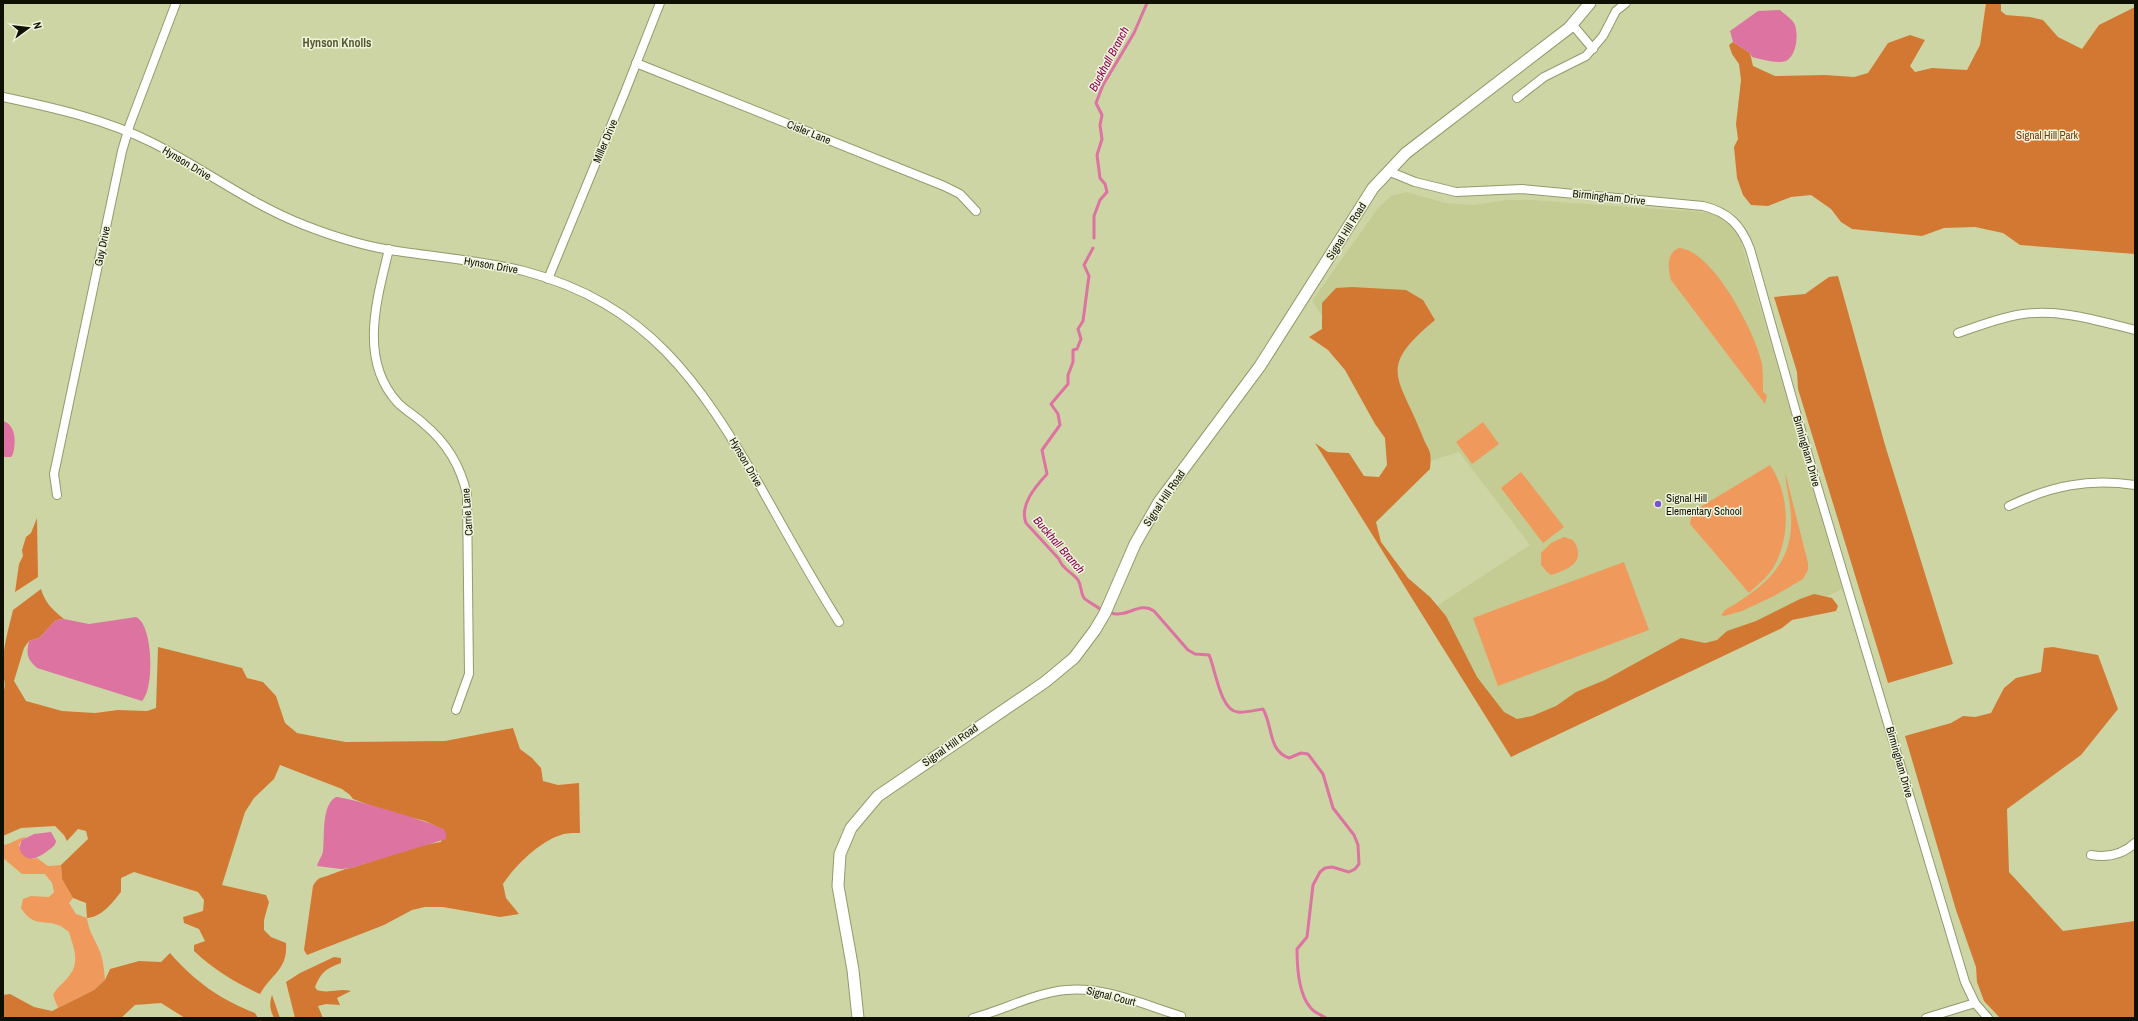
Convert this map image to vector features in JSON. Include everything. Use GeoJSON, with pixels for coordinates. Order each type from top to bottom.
{"type":"FeatureCollection","features":[{"type":"Feature","properties":{"kind":"main road","name":"Signal Hill Road"},"geometry":{"type":"LineString","coordinates":[[858,1018],[853,970],[838,886],[840,854],[850,828],[878,796],[1054,675],[1085,644],[1105,613],[1135,544],[1159,502],[1285,330],[1362,204],[1388,171],[1406,153],[1572,24],[1590,3]]}},
{"type":"Feature","properties":{"kind":"street","name":"Guy Drive"},"geometry":{"type":"LineString","coordinates":[[57,495],[54,474],[128,131],[176,3]]}},
{"type":"Feature","properties":{"kind":"street","name":"Miller Drive"},"geometry":{"type":"LineString","coordinates":[[548,279],[660,3]]}},
{"type":"Feature","properties":{"kind":"street"},"geometry":{"type":"LineString","coordinates":[[1517,98],[1544,76],[1581,60],[1593,49],[1603,36],[1616,11],[1626,3]]}},
{"type":"Feature","properties":{"kind":"street"},"geometry":{"type":"LineString","coordinates":[[1572,24],[1593,49]]}},
{"type":"Feature","properties":{"kind":"street","name":"Cisler Lane"},"geometry":{"type":"LineString","coordinates":[[636,63],[944,186],[960,194],[976,211]]}},
{"type":"Feature","properties":{"kind":"street","name":"Hynson Drive"},"geometry":{"type":"LineString","coordinates":[[3,97],[88,116],[128,131],[168,151],[239,194],[271,210],[337,237],[389,249],[501,266],[548,279],[572,288],[614,310],[653,339],[682,367],[726,429],[839,622]]}},
{"type":"Feature","properties":{"kind":"street","name":"Birmingham Drive"},"geometry":{"type":"LineString","coordinates":[[1388,171],[1415,182],[1456,192],[1522,188],[1703,206],[1725,214],[1739,226],[1750,249],[1812,469],[1965,982],[1975,1003],[1988,1018]]}},
{"type":"Feature","properties":{"kind":"street","name":"Carrie Lane"},"geometry":{"type":"LineString","coordinates":[[389,249],[374,311],[374,345],[379,371],[385,385],[399,404],[432,430],[449,451],[464,480],[467,495],[469,674],[456,710]]}},
{"type":"Feature","properties":{"kind":"street"},"geometry":{"type":"LineString","coordinates":[[1958,333],[2004,318],[2040,312],[2073,315],[2135,330]]}},
{"type":"Feature","properties":{"kind":"street"},"geometry":{"type":"LineString","coordinates":[[2009,506],[2048,489],[2066,485],[2089,482],[2119,482],[2135,485]]}},
{"type":"Feature","properties":{"kind":"street"},"geometry":{"type":"LineString","coordinates":[[2091,855],[2112,856],[2123,852],[2135,843]]}},
{"type":"Feature","properties":{"kind":"street","name":"Signal Court"},"geometry":{"type":"LineString","coordinates":[[973,1018],[1049,993],[1081,989],[1120,997],[1181,1016]]}},
{"type":"Feature","properties":{"kind":"street"},"geometry":{"type":"LineString","coordinates":[[1926,1018],[1975,1003]]}},
{"type":"Feature","properties":{"kind":"shaded area"},"geometry":{"type":"Polygon","coordinates":[[[1780,10],[1793,21],[1796,27],[1797,38],[1795,49],[1790,58],[1786,61],[1773,62],[1752,57],[1750,53],[1733,42],[1730,31],[1758,11],[1780,10]]]}},
{"type":"Feature","properties":{"kind":"shaded area","name":"Signal Hill Elementary School"},"geometry":{"type":"Polygon","coordinates":[[[1407,192],[1445,203],[1473,205],[1507,200],[1531,200],[1709,213],[1721,217],[1732,224],[1740,238],[1842,589],[1515,750],[1426,613],[1530,545],[1459,452],[1424,463],[1312,301],[1378,208],[1391,196],[1407,192]]]}},
{"type":"Feature","properties":{"kind":"shaded area"},"geometry":{"type":"Polygon","coordinates":[[[1679,248],[1692,252],[1705,263],[1719,278],[1742,315],[1758,350],[1762,364],[1763,392],[1767,395],[1765,404],[1671,280],[1669,271],[1670,257],[1675,250],[1679,248]]]}},
{"type":"Feature","properties":{"kind":"shaded area"},"geometry":{"type":"Polygon","coordinates":[[[3,421],[10,426],[14,434],[14,449],[11,457],[3,457],[3,421]]]}},
{"type":"Feature","properties":{"kind":"shaded area"},"geometry":{"type":"Polygon","coordinates":[[[1483,422],[1499,444],[1472,464],[1456,442],[1483,422]]]}},
{"type":"Feature","properties":{"kind":"shaded area"},"geometry":{"type":"Polygon","coordinates":[[[1770,465],[1777,477],[1784,502],[1786,516],[1783,543],[1779,556],[1771,572],[1749,593],[1690,524],[1692,512],[1770,465]]]}},
{"type":"Feature","properties":{"kind":"shaded area"},"geometry":{"type":"Polygon","coordinates":[[[1521,472],[1564,527],[1543,543],[1501,488],[1521,472]]]}},
{"type":"Feature","properties":{"kind":"shaded area"},"geometry":{"type":"Polygon","coordinates":[[[1785,472],[1808,563],[1808,570],[1803,579],[1774,596],[1742,611],[1724,616],[1721,615],[1725,610],[1764,583],[1782,561],[1791,532],[1791,515],[1785,472]]]}},
{"type":"Feature","properties":{"kind":"shaded area"},"geometry":{"type":"Polygon","coordinates":[[[1564,537],[1573,540],[1577,547],[1577,559],[1570,567],[1551,575],[1541,565],[1541,553],[1551,543],[1564,537]]]}},
{"type":"Feature","properties":{"kind":"shaded area"},"geometry":{"type":"Polygon","coordinates":[[[1624,562],[1649,630],[1498,686],[1473,618],[1624,562]]]}},
{"type":"Feature","properties":{"kind":"shaded area"},"geometry":{"type":"Polygon","coordinates":[[[136,617],[142,622],[146,631],[150,657],[149,684],[142,701],[37,668],[29,659],[29,641],[39,638],[56,620],[64,619],[89,624],[136,617]]]}},
{"type":"Feature","properties":{"kind":"shaded area"},"geometry":{"type":"Polygon","coordinates":[[[336,797],[374,806],[427,822],[444,830],[446,833],[446,839],[351,868],[341,869],[317,866],[323,851],[326,814],[331,801],[336,797]]]}},
{"type":"Feature","properties":{"kind":"shaded area"},"geometry":{"type":"Polygon","coordinates":[[[51,832],[56,841],[54,846],[46,852],[31,859],[27,858],[21,853],[19,848],[22,840],[34,834],[51,832]]]}},
{"type":"Feature","properties":{"kind":"shaded area"},"geometry":{"type":"Polygon","coordinates":[[[26,837],[19,844],[19,848],[32,859],[37,858],[48,866],[61,865],[62,879],[73,898],[69,903],[76,914],[87,918],[103,962],[105,980],[94,990],[58,1008],[53,995],[73,971],[75,965],[75,954],[69,932],[52,923],[34,921],[21,908],[23,899],[31,896],[49,897],[54,892],[52,883],[45,874],[22,874],[3,858],[3,845],[26,837]]]}},
{"type":"Feature","properties":{"kind":"green space","name":"Signal Hill Park"},"geometry":{"type":"Polygon","coordinates":[[[1986,3],[2001,3],[2001,11],[2006,15],[2030,17],[2043,20],[2058,37],[2082,49],[2099,25],[2135,7],[2135,254],[2020,245],[2003,233],[1975,227],[1944,228],[1922,236],[1852,229],[1841,222],[1831,209],[1811,195],[1791,197],[1768,206],[1751,205],[1743,195],[1737,178],[1734,147],[1738,139],[1736,124],[1741,80],[1739,64],[1732,54],[1729,45],[1733,42],[1750,53],[1753,66],[1775,76],[1825,75],[1854,77],[1868,73],[1888,43],[1910,35],[1925,40],[1910,66],[1915,72],[1932,68],[1967,70],[1980,45],[1986,3]]]}},
{"type":"Feature","properties":{"kind":"green space"},"geometry":{"type":"Polygon","coordinates":[[[1838,276],[1885,445],[1953,664],[1888,683],[1798,389],[1797,372],[1774,297],[1805,294],[1829,277],[1838,276]]]}},
{"type":"Feature","properties":{"kind":"green space"},"geometry":{"type":"Polygon","coordinates":[[[1352,287],[1406,290],[1423,300],[1435,320],[1405,350],[1399,362],[1398,374],[1400,386],[1429,451],[1431,457],[1430,469],[1376,522],[1381,542],[1408,578],[1430,597],[1446,616],[1477,677],[1504,712],[1517,719],[1532,716],[1556,706],[1576,692],[1605,680],[1681,638],[1705,643],[1717,640],[1727,631],[1756,621],[1800,599],[1814,594],[1832,598],[1838,606],[1836,611],[1792,620],[1782,628],[1511,757],[1315,443],[1328,452],[1349,453],[1364,476],[1379,477],[1387,465],[1385,438],[1375,424],[1345,370],[1328,350],[1309,337],[1322,329],[1322,303],[1336,288],[1352,287]]]}},
{"type":"Feature","properties":{"kind":"green space"},"geometry":{"type":"Polygon","coordinates":[[[37,518],[38,577],[15,592],[19,564],[23,556],[22,550],[26,537],[31,533],[37,518]]]}},
{"type":"Feature","properties":{"kind":"green space"},"geometry":{"type":"Polygon","coordinates":[[[41,589],[50,606],[64,619],[56,620],[39,638],[29,641],[24,648],[14,681],[26,701],[62,711],[95,713],[118,710],[147,711],[156,708],[158,647],[242,668],[247,678],[263,682],[276,696],[285,723],[297,733],[346,742],[445,741],[513,728],[520,749],[532,758],[541,768],[543,781],[558,785],[579,783],[580,833],[563,834],[553,838],[537,848],[521,862],[508,877],[503,884],[506,898],[519,914],[500,917],[443,907],[425,907],[412,910],[384,925],[307,955],[304,950],[313,886],[317,880],[343,870],[423,845],[441,842],[444,830],[425,821],[386,811],[353,799],[342,789],[280,765],[274,779],[254,798],[245,812],[222,885],[266,895],[269,902],[264,920],[264,930],[271,937],[286,943],[286,952],[282,966],[260,994],[226,976],[194,951],[194,945],[205,941],[199,929],[184,923],[183,917],[203,911],[204,900],[198,892],[134,872],[121,878],[121,892],[106,909],[97,915],[87,918],[86,903],[73,898],[62,879],[61,865],[88,839],[86,831],[78,829],[67,841],[64,835],[55,826],[21,828],[3,836],[4,648],[13,610],[41,589]]]}},
{"type":"Feature","properties":{"kind":"green space"},"geometry":{"type":"Polygon","coordinates":[[[2053,647],[2098,655],[2118,709],[2081,755],[2007,809],[2009,872],[2063,931],[2135,921],[2135,1018],[2000,1018],[1984,1001],[1977,982],[1976,967],[1956,910],[1905,736],[1951,723],[1963,716],[1975,717],[1991,713],[2004,688],[2016,678],[2041,672],[2044,648],[2053,647]]]}},
{"type":"Feature","properties":{"kind":"green space"},"geometry":{"type":"Polygon","coordinates":[[[170,953],[198,981],[219,996],[255,1013],[258,1018],[185,1018],[161,1003],[135,1005],[121,1018],[3,1018],[3,995],[10,994],[34,1007],[52,1011],[94,990],[105,980],[110,969],[139,961],[161,962],[170,953]]]}},
{"type":"Feature","properties":{"kind":"green space"},"geometry":{"type":"Polygon","coordinates":[[[334,957],[341,958],[341,963],[325,971],[315,987],[317,990],[321,991],[351,991],[337,998],[340,1005],[326,1004],[318,1006],[323,1018],[295,1018],[286,982],[300,973],[334,957]]]}},
{"type":"Feature","properties":{"kind":"green space"},"geometry":{"type":"Polygon","coordinates":[[[272,995],[280,1018],[274,1018],[270,1007],[272,995]]]}},
{"type":"Feature","properties":{"kind":"waterway","name":"Buckhall Branch"},"geometry":{"type":"LineString","coordinates":[[1094,238],[1094,216],[1100,200],[1107,192],[1105,184],[1100,178],[1097,155],[1102,139],[1100,125],[1102,115],[1096,103],[1103,85],[1134,33],[1147,3]]}},
{"type":"Feature","properties":{"kind":"waterway","name":"Buckhall Branch"},"geometry":{"type":"LineString","coordinates":[[1093,248],[1084,265],[1089,276],[1083,321],[1078,329],[1081,339],[1077,349],[1073,350],[1073,362],[1068,375],[1068,384],[1051,404],[1058,414],[1060,425],[1042,450],[1047,474],[1030,496],[1024,516],[1026,523],[1059,559],[1062,565],[1076,577],[1080,584],[1084,598],[1100,609]]}},
{"type":"Feature","properties":{"kind":"waterway","name":"Buckhall Branch"},"geometry":{"type":"LineString","coordinates":[[1111,613],[1117,614],[1143,608],[1149,608],[1154,611],[1188,650],[1195,654],[1209,655],[1222,697],[1232,710],[1246,712],[1263,709],[1277,750],[1282,755],[1289,758],[1301,753],[1308,754],[1323,774],[1333,808],[1354,835],[1358,845],[1359,864],[1355,869],[1349,872],[1332,867],[1325,868],[1320,872],[1313,885],[1307,937],[1297,949],[1298,971],[1303,995],[1311,1009],[1326,1018]]}},
{"type":"Feature","properties":{"kind":"place","name":"Signal Hill Elementary School"},"geometry":{"type":"Point","coordinates":[1658,504]}},
{"type":"Feature","properties":{"kind":"district","name":"Hynson Knolls"},"geometry":{"type":"Point","coordinates":[337,43]}}]}
